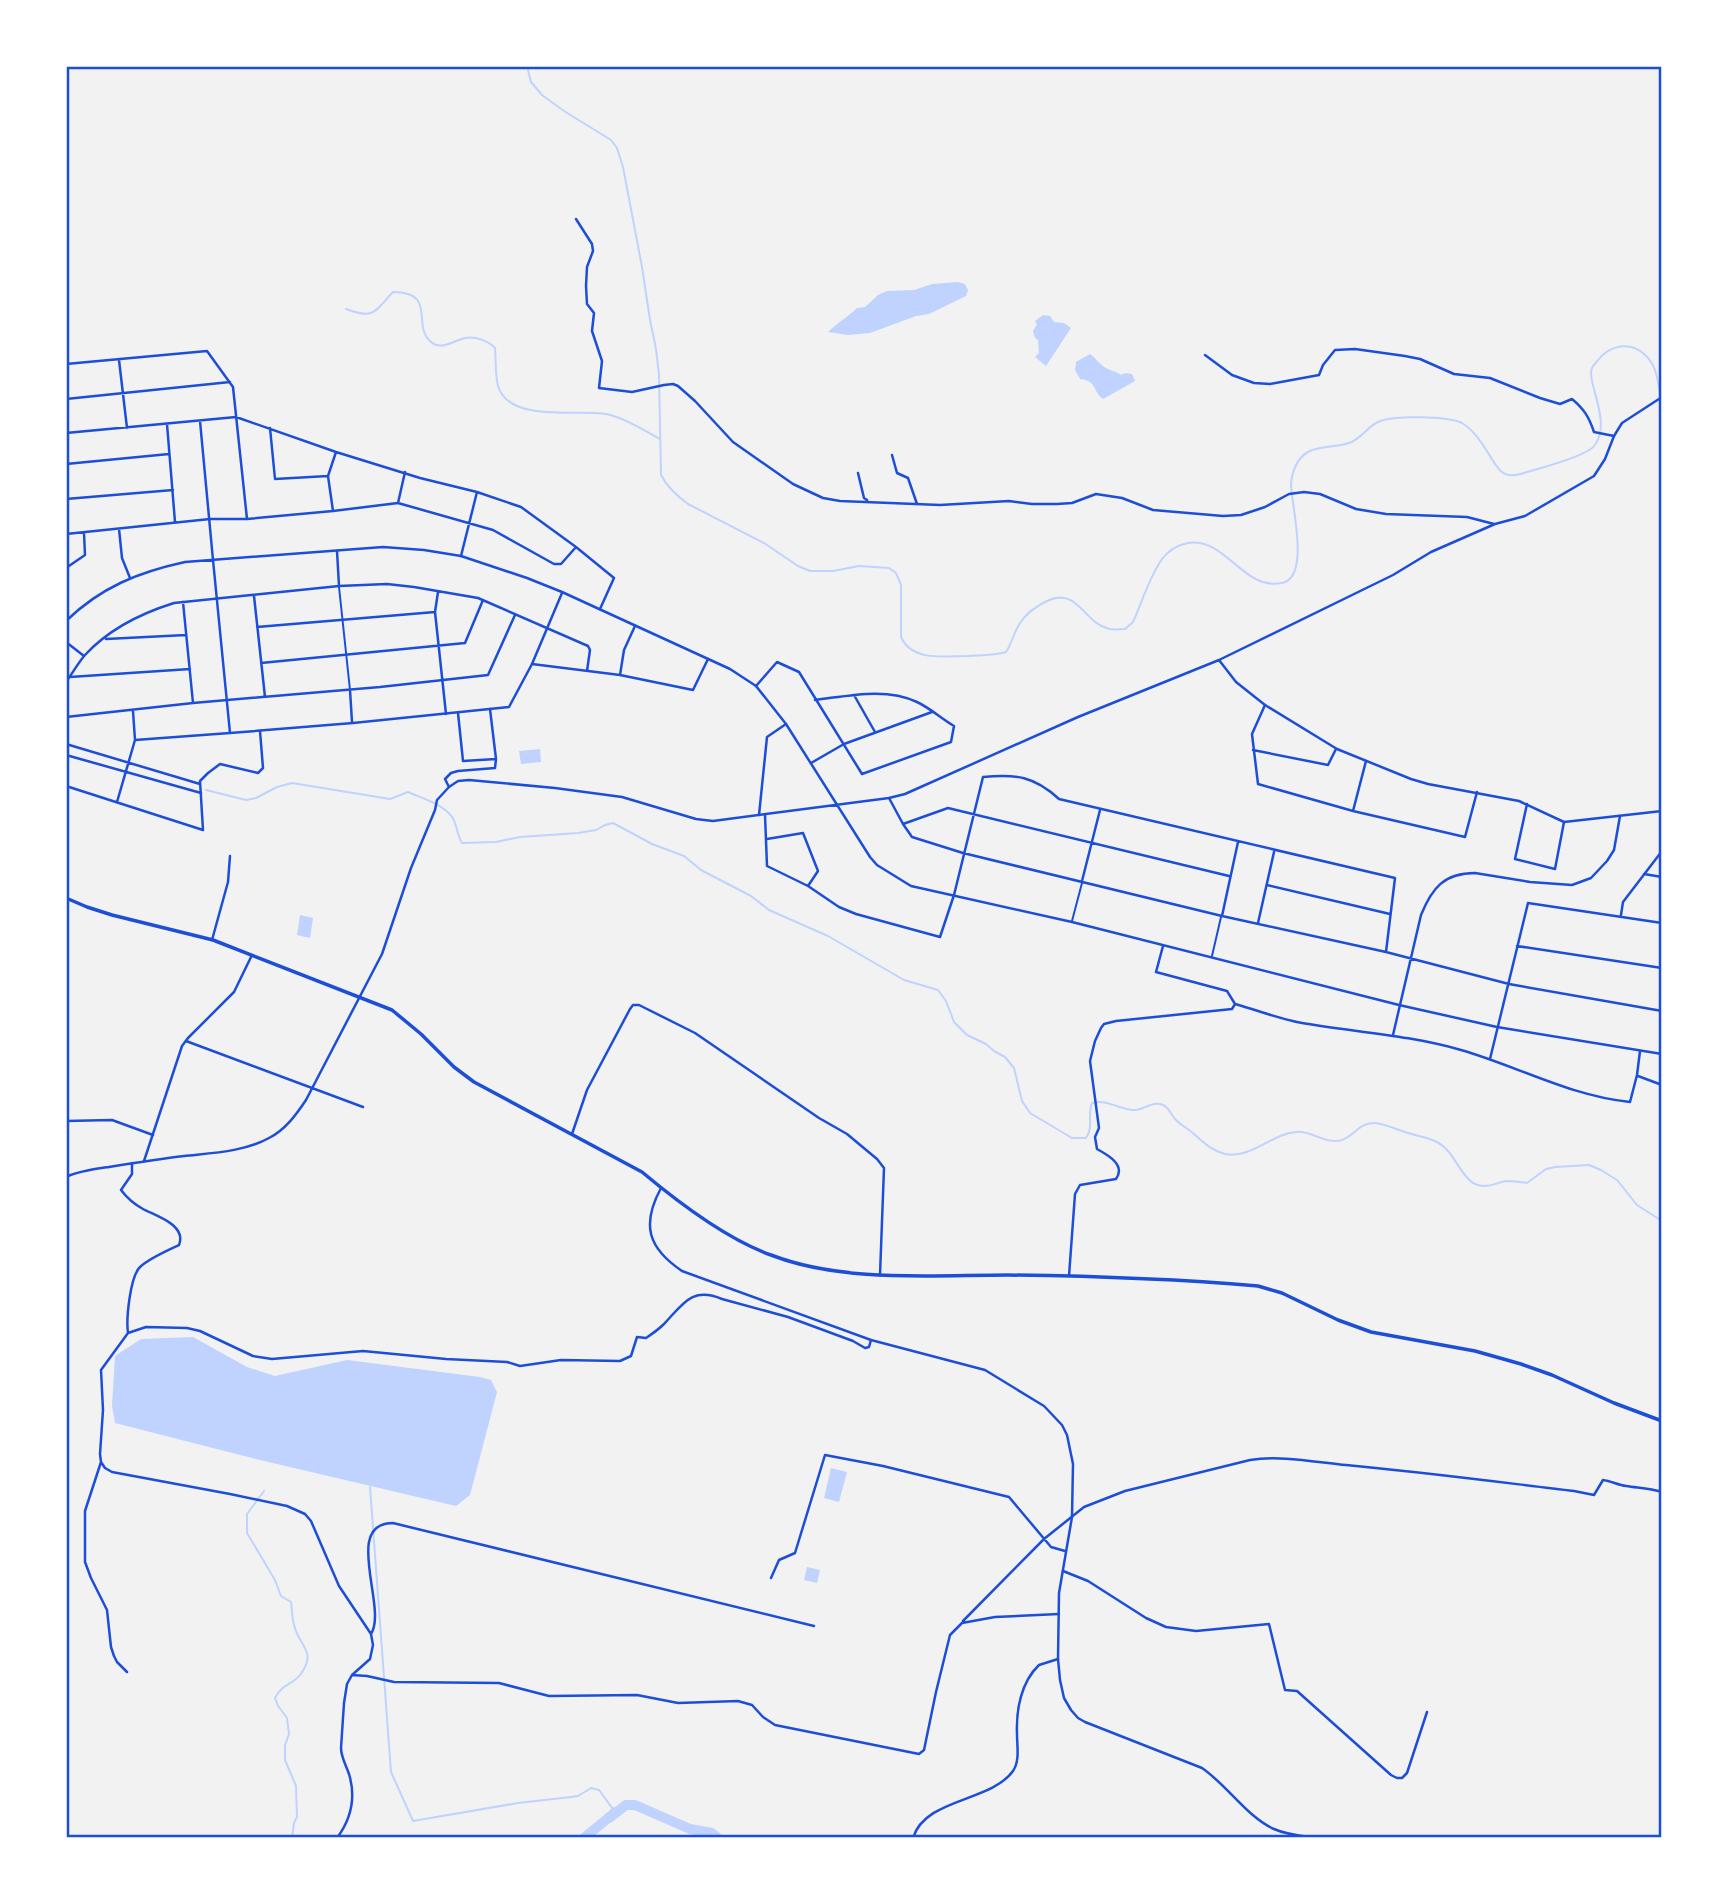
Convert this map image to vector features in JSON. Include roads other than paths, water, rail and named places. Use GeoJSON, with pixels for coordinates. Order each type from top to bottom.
{"type":"FeatureCollection","features":[{"type":"Feature","properties":{"kind":"main road"},"geometry":{"type":"LineString","coordinates":[[66,898],[112,915],[212,940],[397,1013],[454,1068],[474,1082],[642,1172],[726,1233],[772,1256],[811,1267],[880,1275],[1069,1276],[1258,1286],[1282,1293],[1338,1320],[1371,1332],[1462,1349],[1521,1364],[1661,1421]]}},
{"type":"Feature","properties":{"kind":"street"},"geometry":{"type":"LineString","coordinates":[[576,219],[592,244],[593,251],[587,267],[587,304],[594,313],[592,331],[602,361],[599,388],[632,392],[667,385],[678,386],[733,442],[793,484],[823,498],[940,505],[1009,501],[1057,504],[1072,503],[1096,494],[1122,498],[1153,510],[1223,516],[1241,515],[1295,492],[1304,492],[1320,494],[1356,509],[1386,514],[1467,517],[1495,524]]}},
{"type":"Feature","properties":{"kind":"street"},"geometry":{"type":"LineString","coordinates":[[1205,355],[1232,375],[1254,383],[1270,384],[1319,375],[1335,350],[1355,349],[1405,356],[1420,359],[1454,374],[1490,378],[1560,404],[1572,399],[1590,418],[1594,432],[1614,436]]}},
{"type":"Feature","properties":{"kind":"street"},"geometry":{"type":"LineString","coordinates":[[66,364],[206,351],[233,387],[247,519]]}},
{"type":"Feature","properties":{"kind":"street"},"geometry":{"type":"LineString","coordinates":[[119,360],[127,428]]}},
{"type":"Feature","properties":{"kind":"street"},"geometry":{"type":"LineString","coordinates":[[66,399],[230,382]]}},
{"type":"Feature","properties":{"kind":"street"},"geometry":{"type":"LineString","coordinates":[[66,1177],[84,1171],[250,1145],[268,1139],[284,1128],[313,1089],[361,997],[388,939],[437,800],[458,781],[555,788],[622,797],[696,819],[713,821],[905,794],[1078,717],[1219,660],[1381,581],[1431,551],[1495,524],[1525,516],[1594,476],[1622,423],[1660,398]]}},
{"type":"Feature","properties":{"kind":"street"},"geometry":{"type":"LineString","coordinates":[[66,433],[236,417],[336,452],[477,492],[521,507],[614,579],[600,609]]}},
{"type":"Feature","properties":{"kind":"street"},"geometry":{"type":"LineString","coordinates":[[200,421],[230,733]]}},
{"type":"Feature","properties":{"kind":"street"},"geometry":{"type":"LineString","coordinates":[[167,424],[175,523]]}},
{"type":"Feature","properties":{"kind":"street"},"geometry":{"type":"LineString","coordinates":[[270,428],[275,479],[328,476]]}},
{"type":"Feature","properties":{"kind":"street"},"geometry":{"type":"LineString","coordinates":[[333,511],[328,476],[336,452]]}},
{"type":"Feature","properties":{"kind":"street"},"geometry":{"type":"LineString","coordinates":[[66,464],[169,454]]}},
{"type":"Feature","properties":{"kind":"street"},"geometry":{"type":"LineString","coordinates":[[892,454],[897,473],[908,478],[917,504]]}},
{"type":"Feature","properties":{"kind":"street"},"geometry":{"type":"LineString","coordinates":[[398,503],[405,472]]}},
{"type":"Feature","properties":{"kind":"street"},"geometry":{"type":"LineString","coordinates":[[858,473],[864,498],[874,502]]}},
{"type":"Feature","properties":{"kind":"street"},"geometry":{"type":"LineString","coordinates":[[66,499],[173,490]]}},
{"type":"Feature","properties":{"kind":"street"},"geometry":{"type":"LineString","coordinates":[[461,556],[477,492]]}},
{"type":"Feature","properties":{"kind":"street"},"geometry":{"type":"LineString","coordinates":[[66,534],[398,503],[493,530],[554,564],[561,564],[576,547]]}},
{"type":"Feature","properties":{"kind":"street"},"geometry":{"type":"LineString","coordinates":[[119,529],[122,558],[130,578]]}},
{"type":"Feature","properties":{"kind":"street"},"geometry":{"type":"LineString","coordinates":[[66,568],[85,555],[84,533]]}},
{"type":"Feature","properties":{"kind":"street"},"geometry":{"type":"LineString","coordinates":[[66,621],[101,593],[130,578],[185,562],[383,547],[461,556],[562,592],[730,669],[756,686],[786,724],[835,804],[877,865],[912,886],[1072,922],[1399,1005],[1497,1027],[1661,1054]]}},
{"type":"Feature","properties":{"kind":"street"},"geometry":{"type":"LineString","coordinates":[[337,550],[353,723]]}},
{"type":"Feature","properties":{"kind":"street"},"geometry":{"type":"LineString","coordinates":[[66,682],[84,656],[134,619],[155,609],[183,601],[387,584],[483,600],[588,646],[590,650],[587,671]]}},
{"type":"Feature","properties":{"kind":"street"},"geometry":{"type":"LineString","coordinates":[[439,591],[435,612],[446,714]]}},
{"type":"Feature","properties":{"kind":"street"},"geometry":{"type":"LineString","coordinates":[[135,740],[509,708],[532,664],[562,592]]}},
{"type":"Feature","properties":{"kind":"street"},"geometry":{"type":"LineString","coordinates":[[254,595],[265,697]]}},
{"type":"Feature","properties":{"kind":"street"},"geometry":{"type":"LineString","coordinates":[[261,663],[465,643],[483,600]]}},
{"type":"Feature","properties":{"kind":"street"},"geometry":{"type":"LineString","coordinates":[[183,601],[193,703]]}},
{"type":"Feature","properties":{"kind":"street"},"geometry":{"type":"LineString","coordinates":[[257,627],[435,612]]}},
{"type":"Feature","properties":{"kind":"street"},"geometry":{"type":"LineString","coordinates":[[66,716],[488,675],[515,615]]}},
{"type":"Feature","properties":{"kind":"street"},"geometry":{"type":"LineString","coordinates":[[620,675],[624,650],[635,626]]}},
{"type":"Feature","properties":{"kind":"street"},"geometry":{"type":"LineString","coordinates":[[104,640],[186,635]]}},
{"type":"Feature","properties":{"kind":"street"},"geometry":{"type":"LineString","coordinates":[[66,642],[84,656]]}},
{"type":"Feature","properties":{"kind":"street"},"geometry":{"type":"LineString","coordinates":[[532,664],[620,675],[693,690],[708,659]]}},
{"type":"Feature","properties":{"kind":"street"},"geometry":{"type":"LineString","coordinates":[[1219,660],[1236,682],[1265,705],[1337,749],[1427,784],[1527,804],[1564,822],[1661,811]]}},
{"type":"Feature","properties":{"kind":"street"},"geometry":{"type":"LineString","coordinates":[[756,686],[777,662],[799,672],[815,700],[862,774],[951,742],[954,726],[920,703],[906,697],[888,693],[815,700]]}},
{"type":"Feature","properties":{"kind":"street"},"geometry":{"type":"LineString","coordinates":[[70,677],[190,669]]}},
{"type":"Feature","properties":{"kind":"street"},"geometry":{"type":"LineString","coordinates":[[855,695],[876,733]]}},
{"type":"Feature","properties":{"kind":"street"},"geometry":{"type":"LineString","coordinates":[[1265,705],[1252,734],[1258,784],[1353,811],[1465,837],[1477,792]]}},
{"type":"Feature","properties":{"kind":"street"},"geometry":{"type":"LineString","coordinates":[[449,787],[445,779],[458,771],[495,768],[490,709]]}},
{"type":"Feature","properties":{"kind":"street"},"geometry":{"type":"LineString","coordinates":[[117,802],[135,740],[133,711]]}},
{"type":"Feature","properties":{"kind":"street"},"geometry":{"type":"LineString","coordinates":[[810,763],[844,744],[932,712]]}},
{"type":"Feature","properties":{"kind":"street"},"geometry":{"type":"LineString","coordinates":[[458,713],[463,761],[496,759]]}},
{"type":"Feature","properties":{"kind":"street"},"geometry":{"type":"LineString","coordinates":[[759,816],[767,737],[786,724]]}},
{"type":"Feature","properties":{"kind":"street"},"geometry":{"type":"LineString","coordinates":[[66,786],[203,830],[200,781],[220,764],[258,773],[263,768],[260,731]]}},
{"type":"Feature","properties":{"kind":"street"},"geometry":{"type":"LineString","coordinates":[[66,744],[201,784]]}},
{"type":"Feature","properties":{"kind":"street"},"geometry":{"type":"LineString","coordinates":[[1252,750],[1328,765],[1337,749]]}},
{"type":"Feature","properties":{"kind":"street"},"geometry":{"type":"LineString","coordinates":[[87,760],[89,750]]}},
{"type":"Feature","properties":{"kind":"street"},"geometry":{"type":"LineString","coordinates":[[66,755],[201,793]]}},
{"type":"Feature","properties":{"kind":"street"},"geometry":{"type":"LineString","coordinates":[[1353,811],[1366,761]]}},
{"type":"Feature","properties":{"kind":"street"},"geometry":{"type":"LineString","coordinates":[[165,782],[168,774]]}},
{"type":"Feature","properties":{"kind":"street"},"geometry":{"type":"LineString","coordinates":[[765,814],[767,866],[856,914],[940,937],[954,895],[983,777],[1018,777],[1044,786],[1059,799],[1395,878],[1386,952]]}},
{"type":"Feature","properties":{"kind":"street"},"geometry":{"type":"LineString","coordinates":[[889,798],[912,837],[963,853],[1222,916],[1386,952],[1509,984],[1661,1011]]}},
{"type":"Feature","properties":{"kind":"street"},"geometry":{"type":"LineString","coordinates":[[1527,804],[1515,859],[1555,869],[1564,822]]}},
{"type":"Feature","properties":{"kind":"street"},"geometry":{"type":"LineString","coordinates":[[903,824],[948,808],[1229,876]]}},
{"type":"Feature","properties":{"kind":"street"},"geometry":{"type":"LineString","coordinates":[[1072,922],[1100,809]]}},
{"type":"Feature","properties":{"kind":"street"},"geometry":{"type":"LineString","coordinates":[[1393,1035],[1424,906],[1428,897],[1441,883],[1451,877],[1475,873],[1530,882],[1572,885],[1591,878],[1614,850],[1620,816]]}},
{"type":"Feature","properties":{"kind":"street"},"geometry":{"type":"LineString","coordinates":[[767,839],[803,833],[818,871],[808,886]]}},
{"type":"Feature","properties":{"kind":"street"},"geometry":{"type":"LineString","coordinates":[[1211,957],[1238,842]]}},
{"type":"Feature","properties":{"kind":"street"},"geometry":{"type":"LineString","coordinates":[[1258,923],[1274,851]]}},
{"type":"Feature","properties":{"kind":"street"},"geometry":{"type":"LineString","coordinates":[[1621,916],[1623,902],[1661,851]]}},
{"type":"Feature","properties":{"kind":"street"},"geometry":{"type":"LineString","coordinates":[[212,940],[228,882],[230,856]]}},
{"type":"Feature","properties":{"kind":"street"},"geometry":{"type":"LineString","coordinates":[[1644,874],[1661,877]]}},
{"type":"Feature","properties":{"kind":"street"},"geometry":{"type":"LineString","coordinates":[[1267,885],[1390,914]]}},
{"type":"Feature","properties":{"kind":"street"},"geometry":{"type":"LineString","coordinates":[[1490,1059],[1528,903],[1661,923]]}},
{"type":"Feature","properties":{"kind":"street"},"geometry":{"type":"LineString","coordinates":[[1163,946],[1156,972],[1227,991],[1235,1003],[1299,1023],[1417,1039],[1490,1059],[1585,1094],[1630,1102],[1640,1051]]}},
{"type":"Feature","properties":{"kind":"street"},"geometry":{"type":"LineString","coordinates":[[1517,946],[1661,968]]}},
{"type":"Feature","properties":{"kind":"street"},"geometry":{"type":"LineString","coordinates":[[144,1161],[185,1041],[234,992],[252,955]]}},
{"type":"Feature","properties":{"kind":"street"},"geometry":{"type":"LineString","coordinates":[[1069,1276],[1075,1194],[1080,1185],[1116,1179],[1119,1174],[1117,1164],[1097,1149],[1095,1137],[1099,1128],[1090,1060],[1095,1041],[1104,1024],[1126,1019],[1232,1009],[1235,1003]]}},
{"type":"Feature","properties":{"kind":"street"},"geometry":{"type":"LineString","coordinates":[[572,1134],[587,1090],[630,1009],[633,1005],[639,1005],[653,1010],[719,1048],[819,1118],[847,1134],[877,1159],[884,1168],[880,1275]]}},
{"type":"Feature","properties":{"kind":"street"},"geometry":{"type":"LineString","coordinates":[[185,1041],[363,1107]]}},
{"type":"Feature","properties":{"kind":"street"},"geometry":{"type":"LineString","coordinates":[[1637,1075],[1661,1085]]}},
{"type":"Feature","properties":{"kind":"street"},"geometry":{"type":"LineString","coordinates":[[66,1121],[112,1120],[153,1135]]}},
{"type":"Feature","properties":{"kind":"street"},"geometry":{"type":"LineString","coordinates":[[128,1333],[126,1322],[132,1287],[139,1268],[179,1245],[181,1238],[179,1231],[172,1224],[127,1198],[121,1190],[132,1174],[132,1163]]}},
{"type":"Feature","properties":{"kind":"street"},"geometry":{"type":"LineString","coordinates":[[661,1188],[651,1206],[650,1235],[667,1261],[682,1271],[871,1339],[985,1370],[1044,1406],[1062,1425],[1073,1464],[1072,1517],[1059,1593],[1058,1659],[1064,1698],[1078,1718],[1202,1768],[1261,1821],[1274,1829],[1317,1838]]}},
{"type":"Feature","properties":{"kind":"street"},"geometry":{"type":"LineString","coordinates":[[127,1672],[114,1656],[107,1610],[85,1562],[85,1511],[101,1462],[103,1402],[100,1373],[104,1363],[128,1333],[146,1327],[187,1328],[200,1331],[253,1356],[272,1359],[363,1351],[507,1362],[520,1366],[561,1360],[620,1361],[631,1356],[637,1337],[646,1338],[685,1300],[704,1294],[788,1317],[853,1341],[864,1348],[869,1348],[871,1339]]}},
{"type":"Feature","properties":{"kind":"street"},"geometry":{"type":"LineString","coordinates":[[771,1578],[779,1560],[795,1553],[825,1455],[883,1466],[1009,1497],[1051,1548],[1065,1551]]}},
{"type":"Feature","properties":{"kind":"street"},"geometry":{"type":"LineString","coordinates":[[352,1675],[394,1682],[499,1683],[549,1696],[637,1695],[678,1703],[737,1701],[752,1705],[775,1725],[919,1754],[925,1750],[950,1634],[1044,1539],[1084,1507],[1125,1491],[1260,1458],[1402,1470],[1594,1495],[1602,1480],[1661,1492]]}},
{"type":"Feature","properties":{"kind":"street"},"geometry":{"type":"LineString","coordinates":[[101,1462],[112,1472],[287,1506],[305,1514],[311,1521],[343,1594],[371,1634],[373,1645],[372,1656],[352,1675],[346,1692],[341,1753],[351,1782],[352,1806],[347,1824],[337,1838]]}},
{"type":"Feature","properties":{"kind":"street"},"geometry":{"type":"LineString","coordinates":[[371,1634],[375,1628],[368,1544],[375,1530],[385,1523],[814,1626]]}},
{"type":"Feature","properties":{"kind":"street"},"geometry":{"type":"LineString","coordinates":[[1063,1571],[1088,1581],[1146,1618],[1166,1627],[1196,1631],[1269,1623],[1285,1690],[1297,1691],[1397,1778],[1402,1778],[1407,1773],[1427,1712]]}},
{"type":"Feature","properties":{"kind":"street"},"geometry":{"type":"LineString","coordinates":[[962,1623],[995,1617],[1059,1614]]}},
{"type":"Feature","properties":{"kind":"street"},"geometry":{"type":"LineString","coordinates":[[913,1838],[917,1827],[927,1816],[996,1784],[1013,1770],[1017,1757],[1017,1711],[1025,1685],[1039,1665],[1058,1659]]}},
{"type":"Feature","properties":{"kind":"water"},"geometry":{"type":"Polygon","coordinates":[[[932,284],[965,284],[968,290],[966,296],[929,314],[870,333],[848,335],[828,332],[857,308],[865,307],[887,291],[914,290],[932,284]]]}},
{"type":"Feature","properties":{"kind":"water"},"geometry":{"type":"Polygon","coordinates":[[[1043,315],[1071,328],[1046,366],[1035,357],[1039,353],[1038,340],[1033,331],[1037,324],[1035,321],[1043,315]]]}},
{"type":"Feature","properties":{"kind":"water"},"geometry":{"type":"Polygon","coordinates":[[[1090,354],[1108,369],[1121,375],[1132,374],[1135,381],[1103,399],[1090,382],[1080,379],[1075,370],[1076,362],[1090,354]]]}},
{"type":"Feature","properties":{"kind":"water"},"geometry":{"type":"Polygon","coordinates":[[[540,749],[541,762],[521,764],[519,751],[540,749]]]}},
{"type":"Feature","properties":{"kind":"water"},"geometry":{"type":"Polygon","coordinates":[[[300,915],[313,918],[310,938],[297,935],[300,915]]]}},
{"type":"Feature","properties":{"kind":"water"},"geometry":{"type":"Polygon","coordinates":[[[193,1337],[247,1367],[275,1376],[347,1360],[491,1380],[497,1392],[470,1495],[456,1506],[115,1423],[112,1406],[115,1356],[141,1339],[193,1337]]]}},
{"type":"Feature","properties":{"kind":"water"},"geometry":{"type":"Polygon","coordinates":[[[831,1468],[847,1472],[839,1502],[824,1498],[831,1468]]]}},
{"type":"Feature","properties":{"kind":"water"},"geometry":{"type":"Polygon","coordinates":[[[807,1567],[820,1570],[817,1583],[804,1580],[807,1567]]]}},
{"type":"Feature","properties":{"kind":"waterway"},"geometry":{"type":"LineString","coordinates":[[527,66],[531,82],[542,95],[611,140],[617,148],[623,167],[656,349],[663,479],[688,504],[764,543],[810,571],[833,571],[859,566],[889,568],[896,573],[901,585],[901,637],[913,651],[921,654],[949,657],[1006,652],[1025,617],[1041,604],[1056,598],[1073,601],[1100,625],[1109,629],[1125,629],[1133,622],[1149,582],[1162,559],[1173,549],[1188,543],[1201,543],[1213,548],[1256,579],[1268,583],[1282,583],[1291,578],[1298,554],[1291,484],[1298,462],[1313,450],[1353,441],[1378,422],[1420,417],[1462,423],[1476,436],[1500,470],[1514,475],[1553,465],[1595,445],[1601,425],[1591,374],[1593,366],[1608,351],[1626,346],[1644,354],[1654,369],[1661,398]]}},
{"type":"Feature","properties":{"kind":"waterway"},"geometry":{"type":"LineString","coordinates":[[346,309],[363,314],[374,312],[393,292],[406,293],[415,297],[419,303],[425,334],[434,344],[443,345],[473,338],[486,341],[495,348],[498,386],[505,398],[515,405],[545,412],[606,414],[627,421],[660,439]]}},
{"type":"Feature","properties":{"kind":"waterway"},"geometry":{"type":"LineString","coordinates":[[206,790],[246,800],[292,783],[390,799],[408,792],[448,812],[454,820],[462,843],[578,833],[613,823],[652,844],[684,856],[701,870],[751,896],[769,910],[828,936],[904,980],[938,990],[946,1001],[954,1022],[967,1035],[1005,1057],[1014,1068],[1022,1101],[1030,1113],[1072,1138],[1086,1138],[1090,1130],[1092,1103],[1097,1102],[1133,1110],[1156,1104],[1163,1105],[1177,1121],[1204,1143],[1216,1151],[1234,1155],[1296,1132],[1330,1141],[1342,1140],[1361,1127],[1375,1123],[1439,1143],[1471,1182],[1479,1185],[1487,1186],[1506,1181],[1527,1183],[1546,1169],[1589,1165],[1617,1180],[1637,1205],[1662,1221]]}},
{"type":"Feature","properties":{"kind":"waterway"},"geometry":{"type":"LineString","coordinates":[[370,1487],[391,1772],[413,1821],[578,1796],[591,1788],[599,1790],[615,1812]]}},
{"type":"Feature","properties":{"kind":"waterway"},"geometry":{"type":"LineString","coordinates":[[264,1491],[247,1514],[247,1533],[275,1580],[281,1596],[291,1602],[296,1632],[307,1654],[305,1667],[300,1675],[275,1698],[287,1718],[289,1734],[285,1745],[285,1760],[296,1786],[297,1817],[292,1838]]}},
{"type":"Feature","properties":{"kind":"waterway"},"geometry":{"type":"LineString","coordinates":[[615,1812],[609,1818],[626,1805],[635,1805],[690,1829],[712,1833],[718,1838]]}},
{"type":"Feature","properties":{"kind":"waterway"},"geometry":{"type":"LineString","coordinates":[[584,1838],[613,1814]]}}]}
